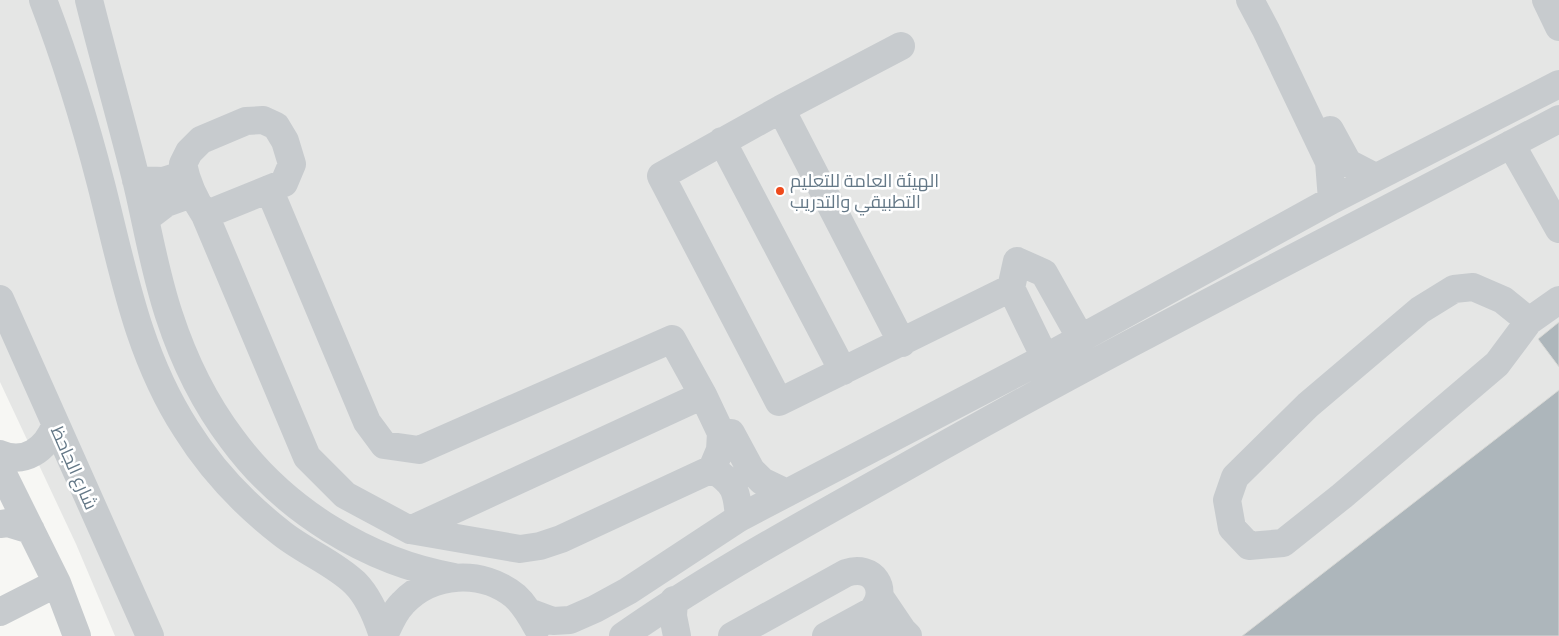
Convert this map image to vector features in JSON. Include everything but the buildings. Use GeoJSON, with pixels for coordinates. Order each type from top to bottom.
{"type":"FeatureCollection","features":[{"type":"Feature","properties":{"kind":"street"},"geometry":{"type":"LineString","coordinates":[[43,0],[87,131],[138,327],[167,397],[202,453],[230,487],[282,534],[339,571],[355,584],[368,600],[384,636]]}},
{"type":"Feature","properties":{"kind":"street"},"geometry":{"type":"LineString","coordinates":[[89,0],[136,180],[159,281],[181,348],[196,380],[232,439],[276,487],[328,527],[350,540],[404,565],[429,573],[476,578],[496,585],[515,596],[534,624],[570,620],[595,609],[628,591],[739,518],[1044,358],[1332,200],[1559,84]]}},
{"type":"Feature","properties":{"kind":"street"},"geometry":{"type":"LineString","coordinates":[[1250,0],[1329,162],[1332,200]]}},
{"type":"Feature","properties":{"kind":"street"},"geometry":{"type":"LineString","coordinates":[[1265,0],[1348,163],[1376,178]]}},
{"type":"Feature","properties":{"kind":"street"},"geometry":{"type":"LineString","coordinates":[[1546,0],[1559,27]]}},
{"type":"Feature","properties":{"kind":"street"},"geometry":{"type":"LineString","coordinates":[[901,46],[781,109],[660,176],[779,402],[1011,288]]}},
{"type":"Feature","properties":{"kind":"street"},"geometry":{"type":"LineString","coordinates":[[781,109],[902,343]]}},
{"type":"Feature","properties":{"kind":"street"},"geometry":{"type":"LineString","coordinates":[[623,636],[674,600],[995,416],[1559,119]]}},
{"type":"Feature","properties":{"kind":"street"},"geometry":{"type":"LineString","coordinates":[[145,219],[166,203],[194,195],[269,190],[284,182],[292,164],[285,141],[276,126],[263,120],[246,121],[202,140],[189,152],[183,164],[194,195],[307,457],[344,495],[410,530],[520,548],[540,546],[561,539],[712,469],[720,450],[721,433],[703,395],[672,339],[419,450],[384,445],[367,422],[269,190]]}},
{"type":"Feature","properties":{"kind":"street"},"geometry":{"type":"LineString","coordinates":[[722,141],[843,371]]}},
{"type":"Feature","properties":{"kind":"street"},"geometry":{"type":"LineString","coordinates":[[1511,144],[1559,230]]}},
{"type":"Feature","properties":{"kind":"street"},"geometry":{"type":"LineString","coordinates":[[1401,164],[1418,193]]}},
{"type":"Feature","properties":{"kind":"street"},"geometry":{"type":"LineString","coordinates":[[136,180],[163,180],[194,195]]}},
{"type":"Feature","properties":{"kind":"street"},"geometry":{"type":"LineString","coordinates":[[1044,358],[1011,288],[1017,261],[1044,273],[1080,337]]}},
{"type":"Feature","properties":{"kind":"street"},"geometry":{"type":"LineString","coordinates":[[1529,321],[1503,300],[1473,287],[1454,289],[1420,310],[1308,405],[1236,477],[1227,500],[1232,528],[1249,546],[1283,543],[1342,496],[1497,364],[1529,321],[1559,300]]}},
{"type":"Feature","properties":{"kind":"street","name":"شارع الجاحظ"},"geometry":{"type":"LineString","coordinates":[[0,299],[150,636]]}},
{"type":"Feature","properties":{"kind":"street"},"geometry":{"type":"LineString","coordinates":[[410,530],[703,395]]}},
{"type":"Feature","properties":{"kind":"street"},"geometry":{"type":"LineString","coordinates":[[0,454],[16,457],[30,455],[41,448],[50,438],[55,426]]}},
{"type":"Feature","properties":{"kind":"street"},"geometry":{"type":"LineString","coordinates":[[721,433],[730,433],[751,470],[762,482],[787,493]]}},
{"type":"Feature","properties":{"kind":"street"},"geometry":{"type":"LineString","coordinates":[[0,468],[57,583],[76,636]]}},
{"type":"Feature","properties":{"kind":"street"},"geometry":{"type":"LineString","coordinates":[[712,469],[727,478],[734,486],[738,498],[739,518]]}},
{"type":"Feature","properties":{"kind":"street"},"geometry":{"type":"LineString","coordinates":[[0,524],[8,523],[31,530]]}},
{"type":"Feature","properties":{"kind":"street"},"geometry":{"type":"LineString","coordinates":[[732,636],[846,573],[854,571],[870,575],[876,581],[879,588],[880,597],[877,605],[872,611],[826,636]]}},
{"type":"Feature","properties":{"kind":"street"},"geometry":{"type":"LineString","coordinates":[[384,636],[391,619],[403,603],[418,590],[435,582],[454,577]]}},
{"type":"Feature","properties":{"kind":"street"},"geometry":{"type":"LineString","coordinates":[[0,612],[57,583]]}},
{"type":"Feature","properties":{"kind":"street"},"geometry":{"type":"LineString","coordinates":[[880,597],[908,636]]}},
{"type":"Feature","properties":{"kind":"street"},"geometry":{"type":"LineString","coordinates":[[674,600],[673,616],[677,636]]}},
{"type":"Feature","properties":{"kind":"street"},"geometry":{"type":"LineString","coordinates":[[854,621],[870,626],[882,636]]}},
{"type":"Feature","properties":{"kind":"shaded area","name":"الهيئة العامة للتعليم التطبيقي والتدريب"},"geometry":{"type":"Polygon","coordinates":[[[0,0],[1559,0],[1559,636],[115,636],[76,544],[0,382],[0,0]]]}},
{"type":"Feature","properties":{"kind":"place","name":"الهيئة العامة للتعليم التطبيقي والتدريب"},"geometry":{"type":"Point","coordinates":[780,191]}}]}
